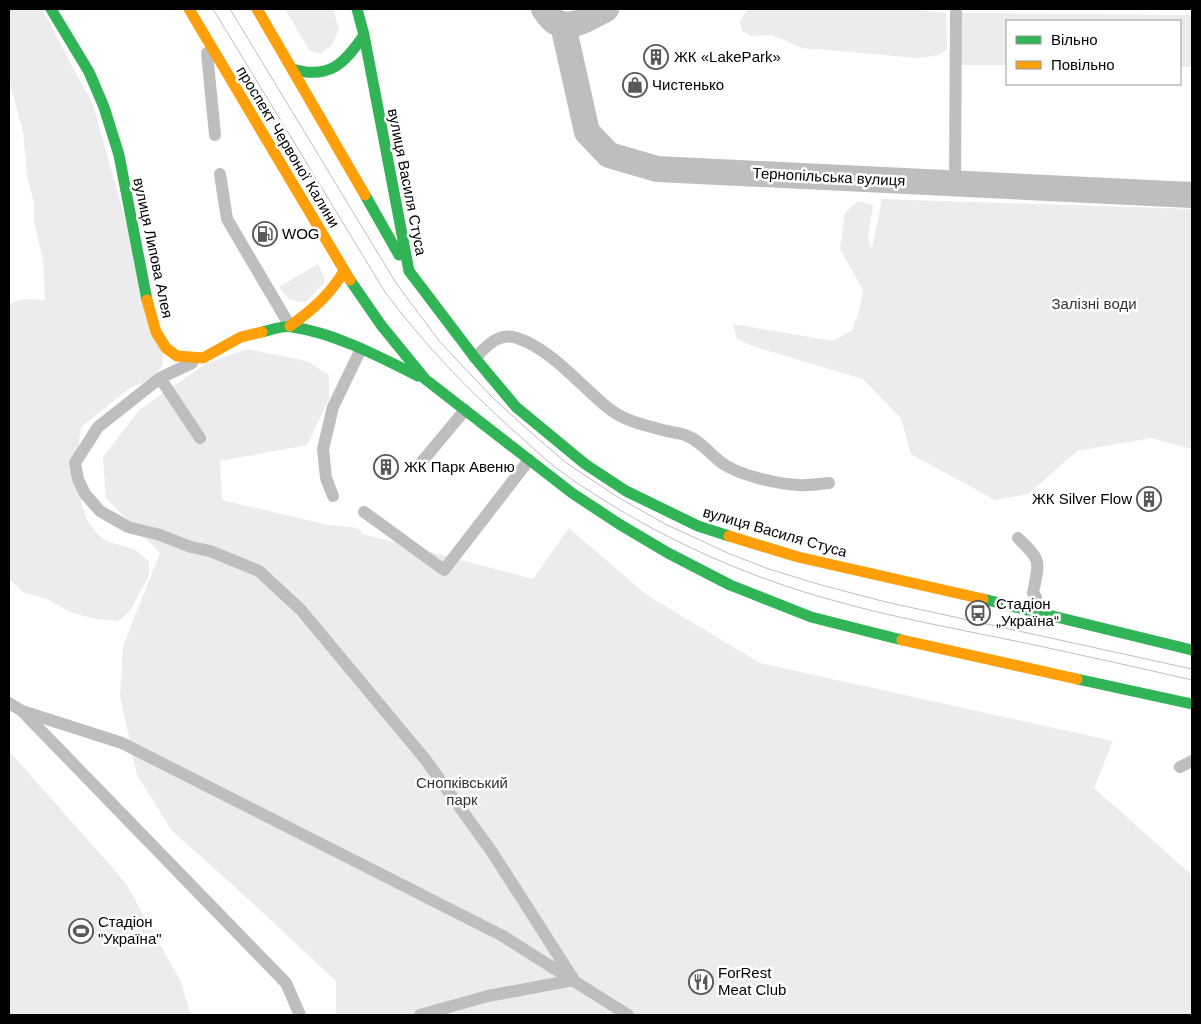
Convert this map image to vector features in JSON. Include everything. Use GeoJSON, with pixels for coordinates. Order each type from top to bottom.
{"type":"FeatureCollection","features":[{"type":"Feature","properties":{"kind":"main road","name":"вулиця Липова Алея"},"geometry":{"type":"LineString","coordinates":[[51,9],[89,72],[104,107],[119,155],[145,294],[156,332],[166,348],[177,356],[204,358]]}},
{"type":"Feature","properties":{"kind":"main road","name":"проспект Червоної Калини"},"geometry":{"type":"LineString","coordinates":[[189,9],[344,271],[425,379]]}},
{"type":"Feature","properties":{"kind":"main road"},"geometry":{"type":"LineString","coordinates":[[257,9],[409,271]]}},
{"type":"Feature","properties":{"kind":"main road","name":"вулиця Василя Стуса"},"geometry":{"type":"LineString","coordinates":[[357,9],[364,35],[409,271],[475,358],[516,407],[585,464],[626,491],[689,522],[750,544],[1192,650]]}},
{"type":"Feature","properties":{"kind":"main road"},"geometry":{"type":"LineString","coordinates":[[292,69],[316,73],[334,68],[350,56],[364,35]]}},
{"type":"Feature","properties":{"kind":"main road"},"geometry":{"type":"LineString","coordinates":[[204,358],[241,336],[290,326],[322,303],[336,287],[344,271]]}},
{"type":"Feature","properties":{"kind":"main road"},"geometry":{"type":"LineString","coordinates":[[290,326],[328,336],[425,379],[572,493],[668,553],[730,585],[811,616],[907,641],[1192,704]]}},
{"type":"Feature","properties":{"kind":"street"},"geometry":{"type":"LineString","coordinates":[[544,9],[554,20],[563,25],[582,22],[606,9]]}},
{"type":"Feature","properties":{"kind":"street","name":"Тернопільська вулиця"},"geometry":{"type":"LineString","coordinates":[[563,25],[587,132],[609,155],[657,169],[1192,195]]}},
{"type":"Feature","properties":{"kind":"lane"},"geometry":{"type":"LineString","coordinates":[[955,183],[956,9]]}},
{"type":"Feature","properties":{"kind":"lane"},"geometry":{"type":"LineString","coordinates":[[206,38],[215,135]]}},
{"type":"Feature","properties":{"kind":"lane"},"geometry":{"type":"LineString","coordinates":[[220,174],[227,219],[290,326]]}},
{"type":"Feature","properties":{"kind":"lane"},"geometry":{"type":"LineString","coordinates":[[475,358],[491,342],[502,336],[516,338],[536,348],[558,364],[608,409],[632,421],[686,435],[700,443],[725,465],[752,476],[774,481],[798,485],[829,484]]}},
{"type":"Feature","properties":{"kind":"lane"},"geometry":{"type":"LineString","coordinates":[[333,496],[326,478],[323,449],[333,408],[361,349]]}},
{"type":"Feature","properties":{"kind":"lane"},"geometry":{"type":"LineString","coordinates":[[204,358],[160,378],[98,427],[75,463],[78,479],[85,494],[100,511],[128,526],[160,535],[191,548],[210,551],[259,571],[301,610],[425,759],[492,852],[574,980]]}},
{"type":"Feature","properties":{"kind":"lane"},"geometry":{"type":"LineString","coordinates":[[160,378],[200,438]]}},
{"type":"Feature","properties":{"kind":"lane"},"geometry":{"type":"LineString","coordinates":[[420,464],[465,410]]}},
{"type":"Feature","properties":{"kind":"lane"},"geometry":{"type":"LineString","coordinates":[[373,513],[444,570],[529,460]]}},
{"type":"Feature","properties":{"kind":"lane"},"geometry":{"type":"LineString","coordinates":[[1018,538],[1032,552],[1039,564],[1033,593],[1036,597],[1029,610]]}},
{"type":"Feature","properties":{"kind":"lane"},"geometry":{"type":"LineString","coordinates":[[9,703],[22,711],[122,743],[501,935],[628,1015]]}},
{"type":"Feature","properties":{"kind":"lane"},"geometry":{"type":"LineString","coordinates":[[22,711],[286,983],[300,1015]]}},
{"type":"Feature","properties":{"kind":"lane"},"geometry":{"type":"LineString","coordinates":[[1180,767],[1192,761]]}},
{"type":"Feature","properties":{"kind":"lane"},"geometry":{"type":"LineString","coordinates":[[420,1015],[488,996],[574,980]]}},
{"type":"Feature","properties":{"kind":"green space"},"geometry":{"type":"Polygon","coordinates":[[[9,9],[42,9],[93,105],[163,353],[163,364],[155,377],[130,388],[81,427],[78,470],[81,501],[85,514],[92,527],[105,540],[137,551],[149,561],[149,576],[130,611],[118,621],[95,619],[70,612],[47,599],[23,592],[9,579],[9,304],[22,299],[45,300],[43,260],[34,222],[34,203],[27,175],[23,132],[9,80],[9,9]]]}},
{"type":"Feature","properties":{"kind":"green space"},"geometry":{"type":"Polygon","coordinates":[[[285,9],[333,9],[339,29],[332,45],[320,54],[309,50],[285,9]]]}},
{"type":"Feature","properties":{"kind":"green space"},"geometry":{"type":"Polygon","coordinates":[[[748,9],[909,9],[946,13],[947,49],[939,55],[919,58],[802,48],[772,35],[751,36],[742,31],[740,21],[748,9]]]}},
{"type":"Feature","properties":{"kind":"green space"},"geometry":{"type":"Polygon","coordinates":[[[962,13],[1192,15],[1192,67],[1181,67],[1181,20],[1006,20],[1006,65],[960,65],[962,13]]]}},
{"type":"Feature","properties":{"kind":"green space","name":"Залізні води"},"geometry":{"type":"Polygon","coordinates":[[[882,199],[1192,209],[1192,449],[1151,438],[1077,451],[1028,494],[995,500],[911,454],[901,418],[863,379],[752,346],[737,339],[733,324],[833,341],[852,330],[858,314],[863,290],[840,249],[845,213],[858,201],[873,205],[868,239],[872,248],[882,199]]]}},
{"type":"Feature","properties":{"kind":"green space"},"geometry":{"type":"Polygon","coordinates":[[[318,264],[325,282],[305,302],[289,299],[279,287],[318,264]]]}},
{"type":"Feature","properties":{"kind":"green space","name":"Снопківський парк"},"geometry":{"type":"Polygon","coordinates":[[[247,349],[307,361],[329,375],[329,399],[307,445],[220,461],[222,500],[328,525],[353,527],[360,530],[363,534],[533,579],[569,528],[648,596],[760,663],[1113,741],[1094,788],[1192,875],[1192,1015],[336,1015],[336,981],[172,831],[137,775],[120,696],[123,646],[160,553],[106,498],[103,457],[139,410],[207,363],[247,349]]]}},
{"type":"Feature","properties":{"kind":"green space","name":"Стадіон \"Україна\""},"geometry":{"type":"Polygon","coordinates":[[[9,751],[125,882],[180,980],[191,1015],[9,1015],[9,751]]]}},
{"type":"Feature","properties":{"kind":"tram line"},"geometry":{"type":"LineString","coordinates":[[213,9],[385,292],[414,329],[462,382],[514,431],[563,473],[627,514],[695,550],[766,579],[802,591],[885,614],[1192,680]]}},
{"type":"Feature","properties":{"kind":"tram line"},"geometry":{"type":"LineString","coordinates":[[230,9],[396,283],[440,342],[492,397],[565,462],[616,496],[665,524],[730,554],[769,569],[886,602],[1192,669]]}},
{"type":"Feature","properties":{"kind":"traffic: fast"},"geometry":{"type":"LineString","coordinates":[[51,9],[89,72],[104,107],[119,155],[147,300]]}},
{"type":"Feature","properties":{"kind":"traffic: fast"},"geometry":{"type":"LineString","coordinates":[[357,9],[364,35],[409,271],[475,358],[516,407],[585,464],[626,491],[698,526],[729,536]]}},
{"type":"Feature","properties":{"kind":"traffic: fast"},"geometry":{"type":"LineString","coordinates":[[292,69],[305,72],[326,71],[350,54],[364,35]]}},
{"type":"Feature","properties":{"kind":"traffic: fast"},"geometry":{"type":"LineString","coordinates":[[365,195],[399,255]]}},
{"type":"Feature","properties":{"kind":"traffic: fast"},"geometry":{"type":"LineString","coordinates":[[350,280],[381,325],[425,379],[572,493],[619,524],[668,553],[730,585],[811,617],[902,640]]}},
{"type":"Feature","properties":{"kind":"traffic: fast"},"geometry":{"type":"LineString","coordinates":[[262,332],[281,327],[308,330],[341,340],[418,376]]}},
{"type":"Feature","properties":{"kind":"traffic: fast"},"geometry":{"type":"LineString","coordinates":[[983,599],[1192,650]]}},
{"type":"Feature","properties":{"kind":"traffic: fast"},"geometry":{"type":"LineString","coordinates":[[1077,679],[1192,704]]}},
{"type":"Feature","properties":{"kind":"traffic: slow"},"geometry":{"type":"LineString","coordinates":[[189,9],[350,280]]}},
{"type":"Feature","properties":{"kind":"traffic: slow"},"geometry":{"type":"LineString","coordinates":[[257,9],[365,195]]}},
{"type":"Feature","properties":{"kind":"traffic: slow"},"geometry":{"type":"LineString","coordinates":[[290,326],[320,302],[344,271]]}},
{"type":"Feature","properties":{"kind":"traffic: slow"},"geometry":{"type":"LineString","coordinates":[[147,300],[156,332],[166,348],[177,356],[203,358],[241,337],[262,332]]}},
{"type":"Feature","properties":{"kind":"traffic: slow"},"geometry":{"type":"LineString","coordinates":[[729,536],[798,557],[983,599]]}},
{"type":"Feature","properties":{"kind":"traffic: slow"},"geometry":{"type":"LineString","coordinates":[[902,640],[1077,679]]}},
{"type":"Feature","properties":{"kind":"place","name":"ЖК «LakePark»"},"geometry":{"type":"Point","coordinates":[656,57]}},
{"type":"Feature","properties":{"kind":"place","name":"Чистенько"},"geometry":{"type":"Point","coordinates":[635,85]}},
{"type":"Feature","properties":{"kind":"place","name":"WOG"},"geometry":{"type":"Point","coordinates":[265,234]}},
{"type":"Feature","properties":{"kind":"place","name":"ЖК Парк Авеню"},"geometry":{"type":"Point","coordinates":[386,467]}},
{"type":"Feature","properties":{"kind":"place","name":"ЖК Silver Flow"},"geometry":{"type":"Point","coordinates":[1149,499]}},
{"type":"Feature","properties":{"kind":"place","name":"Стадіон „Україна“"},"geometry":{"type":"Point","coordinates":[978,613]}},
{"type":"Feature","properties":{"kind":"place","name":"Стадіон \"Україна\""},"geometry":{"type":"Point","coordinates":[81,931]}},
{"type":"Feature","properties":{"kind":"place","name":"ForRest Meat Club"},"geometry":{"type":"Point","coordinates":[701,982]}}]}
